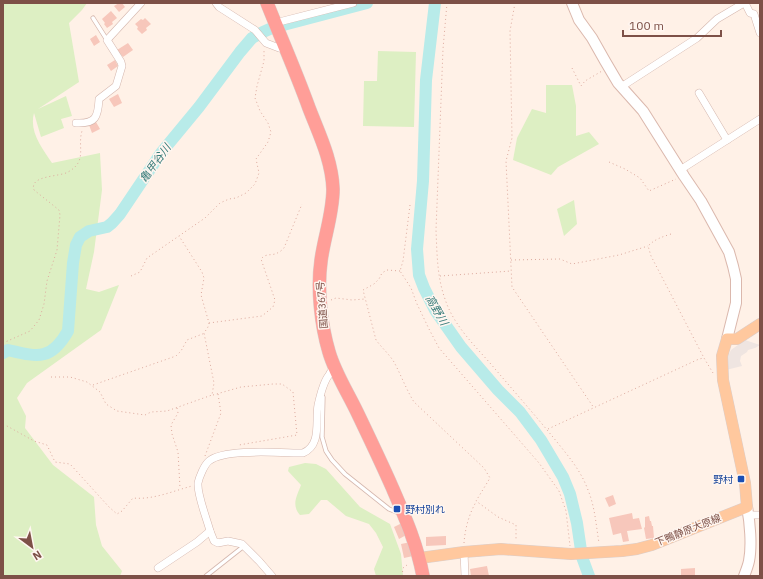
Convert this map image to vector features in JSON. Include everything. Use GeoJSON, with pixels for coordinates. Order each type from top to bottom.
{"type":"FeatureCollection","features":[{"type":"Feature","properties":{"kind":"highway","name":"国道367号"},"geometry":{"type":"LineString","coordinates":[[267,3],[287,49],[326,151],[331,170],[333,190],[332,204],[321,261],[319,286],[323,325],[329,352],[335,368],[372,443],[404,514],[420,558],[423,576]]}},
{"type":"Feature","properties":{"kind":"main road"},"geometry":{"type":"LineString","coordinates":[[748,511],[746,483],[723,380],[722,356],[727,339],[737,339],[760,324]]}},
{"type":"Feature","properties":{"kind":"main road","name":"下鴨静原大原線"},"geometry":{"type":"LineString","coordinates":[[420,558],[464,547],[573,554],[637,549],[748,511]]}},
{"type":"Feature","properties":{"kind":"street"},"geometry":{"type":"LineString","coordinates":[[216,3],[255,30],[266,43],[279,48],[287,49]]}},
{"type":"Feature","properties":{"kind":"street"},"geometry":{"type":"LineString","coordinates":[[277,27],[353,3]]}},
{"type":"Feature","properties":{"kind":"street"},"geometry":{"type":"LineString","coordinates":[[572,3],[579,20],[592,38],[606,64],[621,87],[643,112],[701,201],[732,258],[736,279],[736,303],[727,339]]}},
{"type":"Feature","properties":{"kind":"street"},"geometry":{"type":"LineString","coordinates":[[621,87],[697,38],[717,19],[744,3],[750,13],[757,13],[760,33]]}},
{"type":"Feature","properties":{"kind":"street"},"geometry":{"type":"LineString","coordinates":[[76,123],[84,124],[95,118],[97,116],[99,99],[116,86],[122,66],[107,40],[138,4]]}},
{"type":"Feature","properties":{"kind":"street"},"geometry":{"type":"LineString","coordinates":[[699,93],[727,140]]}},
{"type":"Feature","properties":{"kind":"street"},"geometry":{"type":"LineString","coordinates":[[682,173],[727,140],[760,119]]}},
{"type":"Feature","properties":{"kind":"street"},"geometry":{"type":"LineString","coordinates":[[272,576],[242,544],[228,541],[218,543],[214,541],[200,496],[198,484],[202,472],[208,462],[217,457],[242,452],[303,453],[308,450],[314,444],[316,438],[318,404],[322,390],[328,375],[335,368]]}},
{"type":"Feature","properties":{"kind":"street"},"geometry":{"type":"LineString","coordinates":[[744,576],[749,563],[751,551],[748,511],[760,515]]}},
{"type":"Feature","properties":{"kind":"street"},"geometry":{"type":"LineString","coordinates":[[158,568],[197,542],[210,531]]}},
{"type":"Feature","properties":{"kind":"street"},"geometry":{"type":"LineString","coordinates":[[464,547],[465,576]]}},
{"type":"Feature","properties":{"kind":"lane"},"geometry":{"type":"LineString","coordinates":[[94,18],[107,40]]}},
{"type":"Feature","properties":{"kind":"lane"},"geometry":{"type":"LineString","coordinates":[[322,390],[322,437],[326,451],[345,474],[389,509],[404,514]]}},
{"type":"Feature","properties":{"kind":"lane"},"geometry":{"type":"LineString","coordinates":[[206,576],[244,546]]}},
{"type":"Feature","properties":{"kind":"path"},"geometry":{"type":"LineString","coordinates":[[447,3],[443,49],[436,230],[440,276],[445,300],[453,317],[467,338],[547,430],[581,473],[593,503],[599,552]]}},
{"type":"Feature","properties":{"kind":"path"},"geometry":{"type":"LineString","coordinates":[[515,3],[510,31],[512,138],[506,161],[512,287],[594,408]]}},
{"type":"Feature","properties":{"kind":"path"},"geometry":{"type":"LineString","coordinates":[[132,276],[140,272],[147,258],[205,218],[220,203],[246,193],[255,184],[259,173],[256,159],[268,142],[271,132],[255,98],[264,61],[264,50],[259,35]]}},
{"type":"Feature","properties":{"kind":"path"},"geometry":{"type":"LineString","coordinates":[[572,68],[581,86],[585,81],[602,71],[606,64]]}},
{"type":"Feature","properties":{"kind":"path"},"geometry":{"type":"LineString","coordinates":[[3,343],[30,331],[39,320],[44,304],[47,281],[57,250],[59,210],[34,190],[34,182],[39,179],[68,173],[76,166],[81,157],[80,136],[84,124]]}},
{"type":"Feature","properties":{"kind":"path"},"geometry":{"type":"LineString","coordinates":[[609,162],[640,178],[649,191],[682,173]]}},
{"type":"Feature","properties":{"kind":"path"},"geometry":{"type":"LineString","coordinates":[[209,323],[262,316],[273,307],[275,300],[260,259],[268,254],[280,252],[284,248],[302,204]]}},
{"type":"Feature","properties":{"kind":"path"},"geometry":{"type":"LineString","coordinates":[[410,205],[403,261],[400,271],[411,288],[417,304],[439,348],[539,463],[559,491],[566,511],[573,554]]}},
{"type":"Feature","properties":{"kind":"path"},"geometry":{"type":"LineString","coordinates":[[510,260],[560,259],[572,264],[619,255],[648,246],[653,241],[671,234]]}},
{"type":"Feature","properties":{"kind":"path"},"geometry":{"type":"LineString","coordinates":[[92,385],[176,356],[182,351],[187,340],[204,334],[209,323],[200,295],[204,278],[202,272],[179,236]]}},
{"type":"Feature","properties":{"kind":"path"},"geometry":{"type":"LineString","coordinates":[[648,246],[651,256],[704,358],[718,380],[723,380]]}},
{"type":"Feature","properties":{"kind":"path"},"geometry":{"type":"LineString","coordinates":[[400,271],[387,270],[382,273],[374,284],[363,290],[376,340],[389,354],[414,402],[480,464],[490,478],[472,509],[466,530],[464,547]]}},
{"type":"Feature","properties":{"kind":"path"},"geometry":{"type":"LineString","coordinates":[[440,276],[511,271]]}},
{"type":"Feature","properties":{"kind":"path"},"geometry":{"type":"LineString","coordinates":[[321,303],[336,298],[352,300],[365,299]]}},
{"type":"Feature","properties":{"kind":"path"},"geometry":{"type":"LineString","coordinates":[[204,334],[214,383],[212,395]]}},
{"type":"Feature","properties":{"kind":"path"},"geometry":{"type":"LineString","coordinates":[[547,430],[704,358]]}},
{"type":"Feature","properties":{"kind":"path"},"geometry":{"type":"LineString","coordinates":[[51,377],[70,378],[87,382],[100,392],[106,404],[117,411],[145,415],[151,412],[167,411],[212,395],[241,387],[282,384],[293,392],[297,434],[239,445],[230,454]]}},
{"type":"Feature","properties":{"kind":"path"},"geometry":{"type":"LineString","coordinates":[[208,462],[205,455],[221,413],[218,394]]}},
{"type":"Feature","properties":{"kind":"path"},"geometry":{"type":"LineString","coordinates":[[177,407],[178,413],[171,425],[172,434],[178,452],[180,489]]}},
{"type":"Feature","properties":{"kind":"path"},"geometry":{"type":"LineString","coordinates":[[3,425],[34,441],[47,445],[55,462],[70,464],[117,514],[122,511],[132,498],[137,499],[155,497],[198,484]]}},
{"type":"Feature","properties":{"kind":"path"},"geometry":{"type":"LineString","coordinates":[[476,501],[498,517],[516,525],[516,550]]}},
{"type":"Feature","properties":{"kind":"path"},"geometry":{"type":"LineString","coordinates":[[402,576],[403,568],[407,565],[415,564],[420,558]]}},
{"type":"Feature","properties":{"kind":"shaded area"},"geometry":{"type":"Polygon","coordinates":[[[745,340],[760,345],[748,350],[741,356],[740,361],[742,366],[726,370],[726,360],[731,350],[745,340]]]}},
{"type":"Feature","properties":{"kind":"green space"},"geometry":{"type":"Polygon","coordinates":[[[3,3],[87,3],[69,23],[79,82],[38,109],[66,96],[72,116],[61,119],[64,128],[41,137],[34,113],[33,127],[37,140],[52,163],[100,153],[102,190],[94,252],[86,289],[99,292],[119,285],[101,330],[27,383],[17,398],[26,416],[25,428],[53,465],[94,497],[96,525],[102,546],[122,571],[120,576],[3,576],[3,3]]]}},
{"type":"Feature","properties":{"kind":"green space"},"geometry":{"type":"Polygon","coordinates":[[[378,51],[416,52],[414,127],[363,126],[364,81],[377,81],[378,51]]]}},
{"type":"Feature","properties":{"kind":"green space"},"geometry":{"type":"Polygon","coordinates":[[[546,85],[572,85],[576,106],[576,136],[589,132],[599,144],[558,167],[551,175],[513,160],[517,138],[532,109],[546,113],[546,85]]]}},
{"type":"Feature","properties":{"kind":"green space"},"geometry":{"type":"Polygon","coordinates":[[[574,200],[577,224],[564,236],[557,209],[574,200]]]}},
{"type":"Feature","properties":{"kind":"green space"},"geometry":{"type":"Polygon","coordinates":[[[305,463],[316,464],[326,469],[360,507],[390,524],[401,554],[403,576],[376,576],[374,569],[383,547],[376,533],[369,524],[346,516],[327,500],[321,500],[309,514],[300,515],[295,504],[301,485],[288,471],[289,467],[305,463]]]}},
{"type":"Feature","properties":{"kind":"building"},"geometry":{"type":"Polygon","coordinates":[[[122,3],[125,7],[119,12],[114,6],[122,3]]]}},
{"type":"Feature","properties":{"kind":"building"},"geometry":{"type":"Polygon","coordinates":[[[111,11],[117,18],[112,22],[113,24],[107,28],[102,19],[111,11]]]}},
{"type":"Feature","properties":{"kind":"building"},"geometry":{"type":"Polygon","coordinates":[[[145,18],[151,24],[142,34],[137,29],[138,27],[135,24],[141,19],[143,20],[145,18]]]}},
{"type":"Feature","properties":{"kind":"building"},"geometry":{"type":"Polygon","coordinates":[[[96,35],[100,42],[94,46],[90,39],[96,35]]]}},
{"type":"Feature","properties":{"kind":"building"},"geometry":{"type":"Polygon","coordinates":[[[128,43],[133,50],[123,57],[117,50],[128,43]]]}},
{"type":"Feature","properties":{"kind":"building"},"geometry":{"type":"Polygon","coordinates":[[[115,60],[118,66],[111,71],[107,65],[115,60]]]}},
{"type":"Feature","properties":{"kind":"building"},"geometry":{"type":"Polygon","coordinates":[[[118,94],[122,103],[114,107],[109,99],[118,94]]]}},
{"type":"Feature","properties":{"kind":"building"},"geometry":{"type":"Polygon","coordinates":[[[96,122],[100,129],[92,133],[89,125],[96,122]]]}},
{"type":"Feature","properties":{"kind":"building"},"geometry":{"type":"Polygon","coordinates":[[[613,495],[616,504],[609,507],[605,498],[613,495]]]}},
{"type":"Feature","properties":{"kind":"building"},"geometry":{"type":"Polygon","coordinates":[[[632,513],[633,519],[639,518],[642,529],[627,531],[629,541],[623,542],[621,533],[613,535],[609,518],[632,513]]]}},
{"type":"Feature","properties":{"kind":"building"},"geometry":{"type":"Polygon","coordinates":[[[649,516],[653,526],[654,538],[646,539],[644,528],[645,517],[649,516]]]}},
{"type":"Feature","properties":{"kind":"building"},"geometry":{"type":"Polygon","coordinates":[[[402,523],[408,534],[399,539],[394,527],[402,523]]]}},
{"type":"Feature","properties":{"kind":"building"},"geometry":{"type":"Polygon","coordinates":[[[446,536],[446,545],[426,546],[426,537],[446,536]]]}},
{"type":"Feature","properties":{"kind":"building"},"geometry":{"type":"Polygon","coordinates":[[[411,542],[413,556],[404,558],[401,544],[411,542]]]}},
{"type":"Feature","properties":{"kind":"building"},"geometry":{"type":"Polygon","coordinates":[[[487,566],[489,576],[471,576],[470,569],[487,566]]]}},
{"type":"Feature","properties":{"kind":"building"},"geometry":{"type":"Polygon","coordinates":[[[695,568],[695,576],[681,576],[681,569],[695,568]]]}},
{"type":"Feature","properties":{"kind":"waterway","name":"亀甲谷川"},"geometry":{"type":"LineString","coordinates":[[3,353],[8,350],[36,355],[43,354],[56,348],[62,341],[68,331],[73,263],[76,245],[80,237],[89,231],[107,227],[120,214],[161,153],[199,107],[252,38],[272,28],[367,3]]}},
{"type":"Feature","properties":{"kind":"waterway","name":"高野川"},"geometry":{"type":"LineString","coordinates":[[435,3],[426,80],[423,181],[417,249],[419,275],[435,310],[461,347],[498,390],[520,412],[541,440],[563,477],[570,494],[577,523],[582,557],[589,576]]}},
{"type":"Feature","properties":{"kind":"place","name":"野村"},"geometry":{"type":"Point","coordinates":[741,479]}},
{"type":"Feature","properties":{"kind":"place","name":"野村別れ"},"geometry":{"type":"Point","coordinates":[397,509]}}]}
